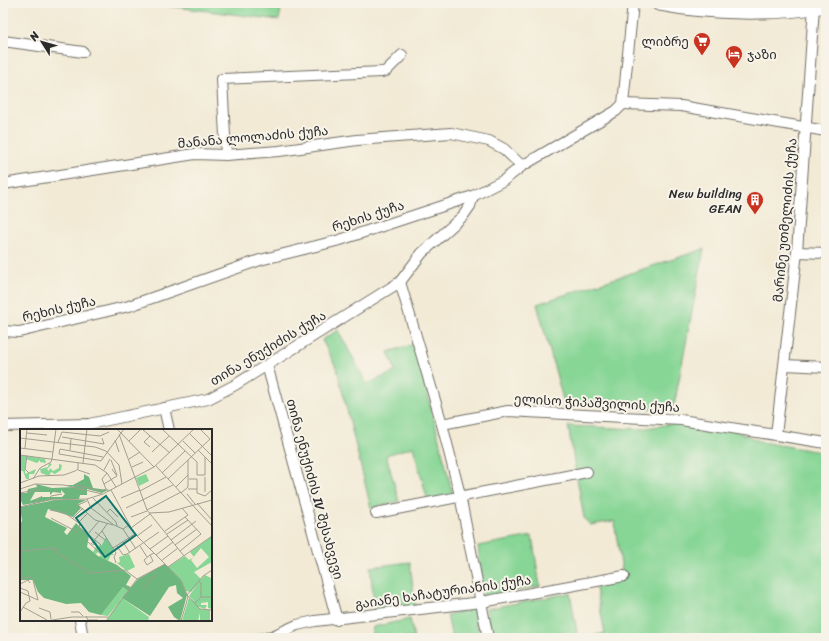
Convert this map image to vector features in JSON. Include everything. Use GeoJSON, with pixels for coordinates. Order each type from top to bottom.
{"type":"FeatureCollection","features":[{"type":"Feature","properties":{"kind":"main road"},"geometry":{"type":"LineString","coordinates":[[659,3],[689,6],[788,10],[820,6]]}},
{"type":"Feature","properties":{"kind":"street"},"geometry":{"type":"LineString","coordinates":[[632,3],[623,104],[641,106],[681,106],[826,131]]}},
{"type":"Feature","properties":{"kind":"street","name":"მარინე უთმელიძის ქუჩა"},"geometry":{"type":"LineString","coordinates":[[776,435],[797,252],[806,128],[820,6]]}},
{"type":"Feature","properties":{"kind":"street"},"geometry":{"type":"LineString","coordinates":[[3,41],[83,52]]}},
{"type":"Feature","properties":{"kind":"street"},"geometry":{"type":"LineString","coordinates":[[226,155],[222,79],[382,72],[386,71],[402,55]]}},
{"type":"Feature","properties":{"kind":"street","name":"რეხის ქუჩა"},"geometry":{"type":"LineString","coordinates":[[3,332],[19,332],[129,306],[260,260],[340,240],[473,196],[504,180],[522,166],[616,110],[623,104]]}},
{"type":"Feature","properties":{"kind":"street","name":"მანანა ლოლაძის ქუჩა"},"geometry":{"type":"LineString","coordinates":[[3,184],[195,154],[226,155],[279,151],[357,140],[451,133],[489,141],[504,149],[522,166]]}},
{"type":"Feature","properties":{"kind":"street","name":"თინა ენუქიძის ქუჩა"},"geometry":{"type":"LineString","coordinates":[[3,426],[51,427],[89,424],[208,399],[267,365],[400,282],[422,253],[463,216],[470,206],[473,196]]}},
{"type":"Feature","properties":{"kind":"street"},"geometry":{"type":"LineString","coordinates":[[797,252],[826,253]]}},
{"type":"Feature","properties":{"kind":"street"},"geometry":{"type":"LineString","coordinates":[[400,282],[442,424],[460,495],[488,638]]}},
{"type":"Feature","properties":{"kind":"street","name":"თინა ენუქიძის IV შესახვევი"},"geometry":{"type":"LineString","coordinates":[[267,365],[337,620]]}},
{"type":"Feature","properties":{"kind":"street"},"geometry":{"type":"LineString","coordinates":[[785,365],[826,367]]}},
{"type":"Feature","properties":{"kind":"street"},"geometry":{"type":"LineString","coordinates":[[164,408],[169,429]]}},
{"type":"Feature","properties":{"kind":"street","name":"ელისო ჭიპაშვილის ქუჩა"},"geometry":{"type":"LineString","coordinates":[[442,424],[508,411],[682,420],[826,443]]}},
{"type":"Feature","properties":{"kind":"street"},"geometry":{"type":"LineString","coordinates":[[376,513],[460,495],[587,472]]}},
{"type":"Feature","properties":{"kind":"street","name":"გაიანე ხაჩატურიანის ქუჩა"},"geometry":{"type":"LineString","coordinates":[[268,638],[297,626],[316,621],[337,620],[482,602],[624,576]]}},
{"type":"Feature","properties":{"kind":"street"},"geometry":{"type":"LineString","coordinates":[[80,621],[83,638]]}},
{"type":"Feature","properties":{"kind":"green space"},"geometry":{"type":"Polygon","coordinates":[[[168,3],[282,3],[279,20],[168,6],[168,3]]]}},
{"type":"Feature","properties":{"kind":"green space"},"geometry":{"type":"Polygon","coordinates":[[[704,249],[673,411],[564,403],[537,304],[704,249]]]}},
{"type":"Feature","properties":{"kind":"green space"},"geometry":{"type":"Polygon","coordinates":[[[338,330],[367,384],[396,371],[388,352],[415,344],[454,499],[429,505],[413,447],[386,455],[399,501],[371,508],[337,369],[322,340],[338,330]]]}},
{"type":"Feature","properties":{"kind":"green space"},"geometry":{"type":"Polygon","coordinates":[[[683,422],[733,430],[762,442],[826,453],[826,638],[583,638],[605,633],[596,588],[622,570],[614,521],[590,525],[584,518],[568,426],[640,429],[683,422]]]}},
{"type":"Feature","properties":{"kind":"green space"},"geometry":{"type":"Polygon","coordinates":[[[532,536],[540,586],[484,597],[478,546],[532,536]]]}},
{"type":"Feature","properties":{"kind":"green space"},"geometry":{"type":"Polygon","coordinates":[[[410,562],[415,606],[375,611],[370,567],[410,562]]]}},
{"type":"Feature","properties":{"kind":"green space"},"geometry":{"type":"Polygon","coordinates":[[[570,593],[578,638],[492,638],[486,609],[570,593]]]}},
{"type":"Feature","properties":{"kind":"green space"},"geometry":{"type":"Polygon","coordinates":[[[474,609],[480,638],[452,638],[447,615],[474,609]]]}},
{"type":"Feature","properties":{"kind":"green space"},"geometry":{"type":"Polygon","coordinates":[[[410,619],[414,638],[371,638],[373,627],[410,619]]]}},
{"type":"Feature","properties":{"kind":"green space"},"geometry":{"type":"Polygon","coordinates":[[[282,628],[296,638],[245,638],[282,628]]]}},
{"type":"Feature","properties":{"kind":"place","name":"ლიბრე"},"geometry":{"type":"Point","coordinates":[702,56]}},
{"type":"Feature","properties":{"kind":"place","name":"ჯაზი"},"geometry":{"type":"Point","coordinates":[734,69]}},
{"type":"Feature","properties":{"kind":"place","name":"New building GEAN"},"geometry":{"type":"Point","coordinates":[755,215]}}]}
